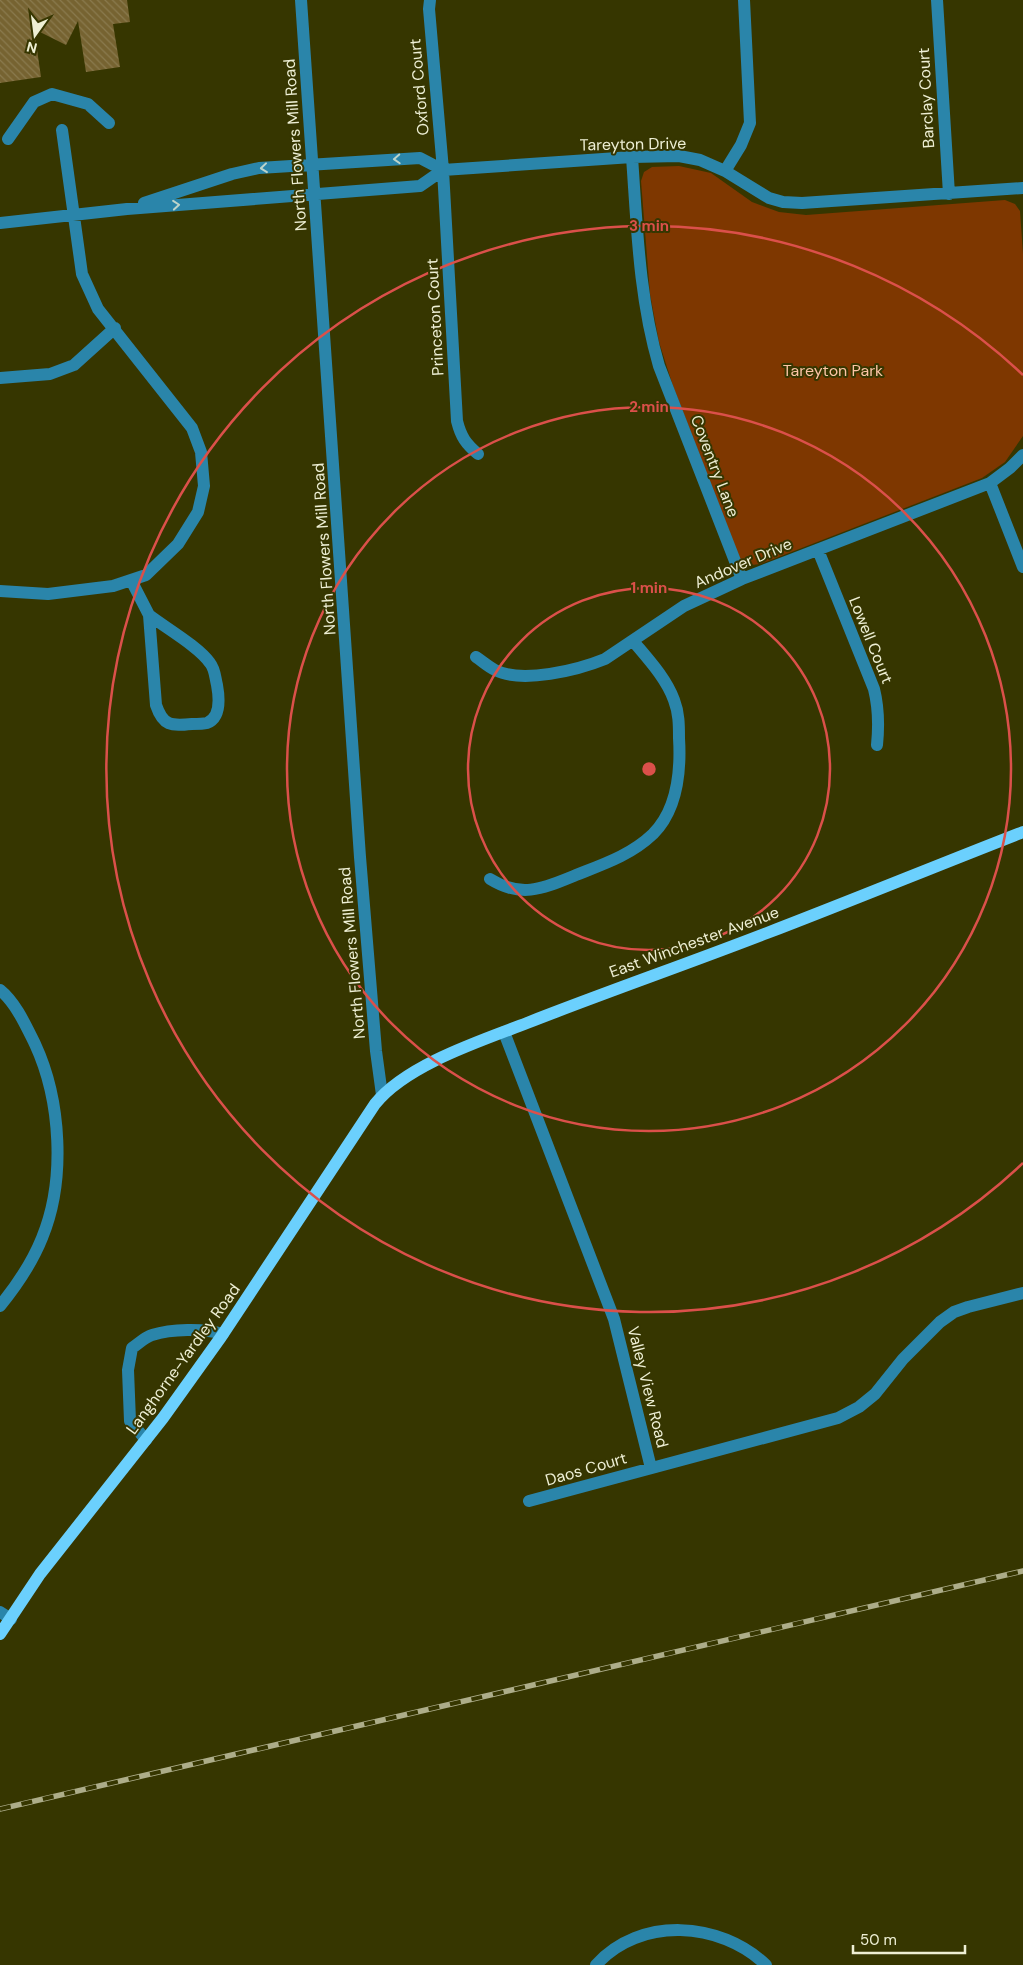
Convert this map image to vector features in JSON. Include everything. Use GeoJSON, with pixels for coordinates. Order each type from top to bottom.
{"type":"FeatureCollection","features":[{"type":"Feature","properties":{"kind":"main road","name":"East Winchester Avenue"},"geometry":{"type":"LineString","coordinates":[[382,1095],[397,1083],[424,1067],[504,1032],[767,933],[1023,832]]}},
{"type":"Feature","properties":{"kind":"main road","name":"Langhorne-Yardley Road"},"geometry":{"type":"LineString","coordinates":[[0,1634],[5,1615],[40,1574],[146,1440],[223,1334],[382,1095]]}},
{"type":"Feature","properties":{"kind":"street","name":"North Flowers Mill Road"},"geometry":{"type":"LineString","coordinates":[[301,0],[316,195],[325,362],[336,487],[360,857],[376,1051],[382,1095]]}},
{"type":"Feature","properties":{"kind":"street","name":"Oxford Court"},"geometry":{"type":"LineString","coordinates":[[430,0],[428,9],[443,170]]}},
{"type":"Feature","properties":{"kind":"street"},"geometry":{"type":"LineString","coordinates":[[725,170],[741,145],[750,123],[744,0]]}},
{"type":"Feature","properties":{"kind":"street","name":"Barclay Court"},"geometry":{"type":"LineString","coordinates":[[937,0],[949,194]]}},
{"type":"Feature","properties":{"kind":"street"},"geometry":{"type":"LineString","coordinates":[[8,139],[34,102],[52,94],[88,104],[109,124]]}},
{"type":"Feature","properties":{"kind":"street"},"geometry":{"type":"LineString","coordinates":[[0,591],[48,594],[113,586],[146,575],[178,544],[198,512],[204,486],[201,452],[192,428],[115,328],[98,309],[82,274],[62,130]]}},
{"type":"Feature","properties":{"kind":"street","name":"Tareyton Drive"},"geometry":{"type":"LineString","coordinates":[[443,170],[632,157],[679,156],[700,160],[725,170],[758,192],[783,202],[802,203],[1023,188]]}},
{"type":"Feature","properties":{"kind":"street","name":"Coventry Lane"},"geometry":{"type":"LineString","coordinates":[[632,157],[645,311],[651,339],[659,366],[742,579]]}},
{"type":"Feature","properties":{"kind":"street"},"geometry":{"type":"LineString","coordinates":[[0,223],[127,209],[420,186],[443,170],[420,158],[260,168],[232,174],[127,209]]}},
{"type":"Feature","properties":{"kind":"street","name":"Princeton Court"},"geometry":{"type":"LineString","coordinates":[[443,170],[457,421],[460,436],[478,454]]}},
{"type":"Feature","properties":{"kind":"street"},"geometry":{"type":"LineString","coordinates":[[0,378],[50,374],[74,365],[115,328]]}},
{"type":"Feature","properties":{"kind":"street","name":"Andover Drive"},"geometry":{"type":"LineString","coordinates":[[476,657],[496,671],[516,676],[563,672],[605,660],[684,606],[742,579],[990,483],[1010,468],[1023,455]]}},
{"type":"Feature","properties":{"kind":"street"},"geometry":{"type":"LineString","coordinates":[[990,483],[1023,567]]}},
{"type":"Feature","properties":{"kind":"street","name":"Lowell Court"},"geometry":{"type":"LineString","coordinates":[[818,550],[874,689],[879,724],[877,745]]}},
{"type":"Feature","properties":{"kind":"street"},"geometry":{"type":"LineString","coordinates":[[132,580],[149,615],[156,705],[160,716],[167,723],[175,726],[208,723],[213,718],[220,699],[214,669],[210,662],[196,650],[149,615]]}},
{"type":"Feature","properties":{"kind":"street"},"geometry":{"type":"LineString","coordinates":[[490,878],[509,889],[521,891],[538,889],[563,881],[633,851],[658,828],[667,814],[678,782],[680,761],[678,714],[674,699],[666,684],[633,641]]}},
{"type":"Feature","properties":{"kind":"street"},"geometry":{"type":"LineString","coordinates":[[0,990],[13,1004],[28,1029],[44,1064],[54,1110],[58,1146],[56,1179],[43,1238],[28,1267],[0,1306]]}},
{"type":"Feature","properties":{"kind":"street","name":"Valley View Road"},"geometry":{"type":"LineString","coordinates":[[504,1032],[614,1319],[651,1468],[838,1418],[859,1407],[875,1394],[903,1359],[940,1322],[954,1312],[968,1306],[1023,1293]]}},
{"type":"Feature","properties":{"kind":"street"},"geometry":{"type":"LineString","coordinates":[[146,1440],[130,1421],[128,1370],[132,1348],[150,1335],[193,1330],[211,1330],[223,1334]]}},
{"type":"Feature","properties":{"kind":"street","name":"Daos Court"},"geometry":{"type":"LineString","coordinates":[[529,1501],[651,1468]]}},
{"type":"Feature","properties":{"kind":"street"},"geometry":{"type":"LineString","coordinates":[[596,1965],[621,1945],[632,1940],[654,1932],[684,1930],[712,1934],[724,1938],[748,1950],[766,1965]]}},
{"type":"Feature","properties":{"kind":"green space","name":"Tareyton Park"},"geometry":{"type":"Polygon","coordinates":[[[679,166],[711,173],[752,202],[779,212],[806,215],[1005,200],[1015,204],[1020,211],[1023,254],[1023,436],[1005,462],[982,478],[763,563],[751,564],[740,559],[673,386],[659,342],[650,294],[641,181],[644,172],[652,167],[679,166]]]}},
{"type":"Feature","properties":{"kind":"building"},"geometry":{"type":"Polygon","coordinates":[[[0,0],[127,0],[130,22],[113,24],[120,67],[86,72],[78,21],[66,45],[34,29],[41,77],[0,83],[0,0]]]}},
{"type":"Feature","properties":{"kind":"railway"},"geometry":{"type":"LineString","coordinates":[[0,1809],[1023,1571]]}}]}
